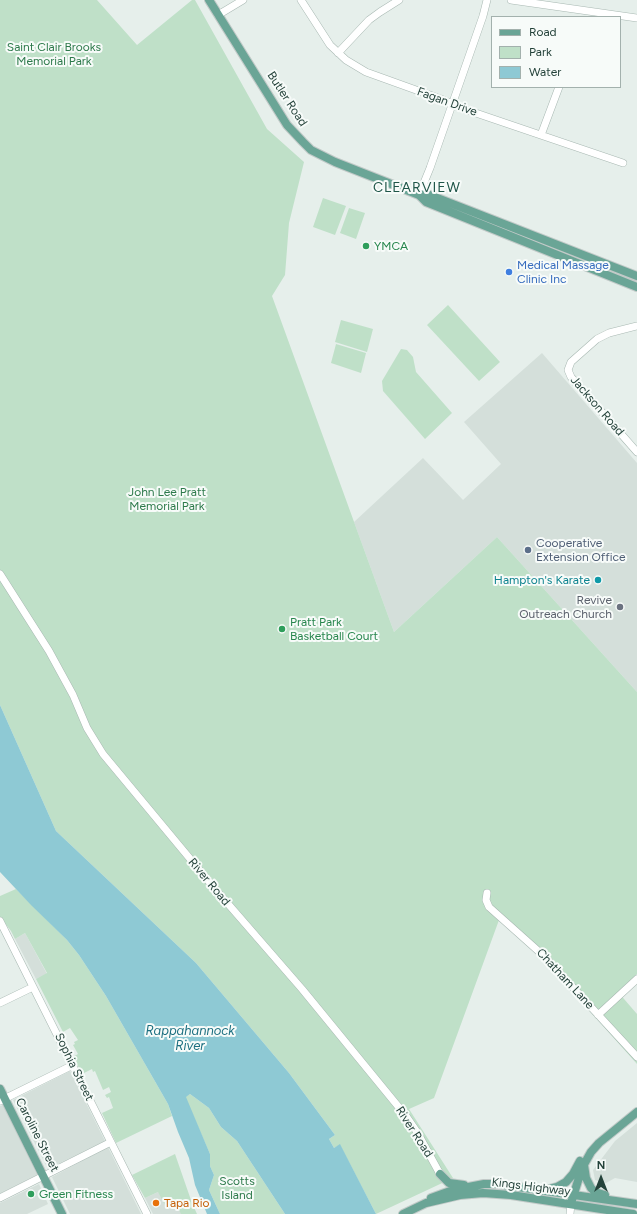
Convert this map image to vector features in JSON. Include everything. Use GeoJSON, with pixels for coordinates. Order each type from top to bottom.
{"type":"FeatureCollection","features":[{"type":"Feature","properties":{"kind":"main road","name":"Butler Road"},"geometry":{"type":"LineString","coordinates":[[209,0],[287,125],[311,150],[335,162],[419,195],[426,202],[637,287]]}},
{"type":"Feature","properties":{"kind":"main road","name":"Butler Road"},"geometry":{"type":"LineString","coordinates":[[419,195],[427,194],[637,276]]}},
{"type":"Feature","properties":{"kind":"main road","name":"Caroline Street"},"geometry":{"type":"LineString","coordinates":[[0,1089],[2,1100],[44,1177],[62,1214]]}},
{"type":"Feature","properties":{"kind":"main road"},"geometry":{"type":"LineString","coordinates":[[544,1190],[557,1187],[566,1182],[588,1150],[599,1143],[637,1112]]}},
{"type":"Feature","properties":{"kind":"main road"},"geometry":{"type":"LineString","coordinates":[[570,1204],[584,1163],[599,1143]]}},
{"type":"Feature","properties":{"kind":"main road"},"geometry":{"type":"LineString","coordinates":[[584,1163],[586,1178],[591,1188],[595,1192],[628,1199],[637,1203]]}},
{"type":"Feature","properties":{"kind":"main road"},"geometry":{"type":"LineString","coordinates":[[440,1174],[447,1182],[452,1184],[479,1185]]}},
{"type":"Feature","properties":{"kind":"main road"},"geometry":{"type":"LineString","coordinates":[[436,1196],[441,1186],[440,1174]]}},
{"type":"Feature","properties":{"kind":"main road","name":"Kings Highway"},"geometry":{"type":"LineString","coordinates":[[426,1203],[429,1199],[453,1190],[479,1185],[505,1184],[637,1203]]}},
{"type":"Feature","properties":{"kind":"main road","name":"Kings Highway"},"geometry":{"type":"LineString","coordinates":[[426,1203],[460,1195],[510,1195],[633,1214]]}},
{"type":"Feature","properties":{"kind":"main road"},"geometry":{"type":"LineString","coordinates":[[403,1214],[426,1203]]}},
{"type":"Feature","properties":{"kind":"street"},"geometry":{"type":"LineString","coordinates":[[218,14],[243,0]]}},
{"type":"Feature","properties":{"kind":"street","name":"Fagan Drive"},"geometry":{"type":"LineString","coordinates":[[301,0],[323,36],[338,53],[354,66],[372,75],[623,163]]}},
{"type":"Feature","properties":{"kind":"street"},"geometry":{"type":"LineString","coordinates":[[338,53],[369,20],[399,0]]}},
{"type":"Feature","properties":{"kind":"street"},"geometry":{"type":"LineString","coordinates":[[419,195],[453,104],[487,0]]}},
{"type":"Feature","properties":{"kind":"street"},"geometry":{"type":"LineString","coordinates":[[511,0],[583,14],[610,16]]}},
{"type":"Feature","properties":{"kind":"street"},"geometry":{"type":"LineString","coordinates":[[621,17],[637,18]]}},
{"type":"Feature","properties":{"kind":"street"},"geometry":{"type":"LineString","coordinates":[[541,135],[559,88]]}},
{"type":"Feature","properties":{"kind":"street","name":"Jackson Road"},"geometry":{"type":"LineString","coordinates":[[637,326],[609,333],[597,339],[571,362],[568,370],[571,377],[637,452]]}},
{"type":"Feature","properties":{"kind":"street","name":"River Road"},"geometry":{"type":"LineString","coordinates":[[0,574],[49,651],[73,695],[88,728],[103,754],[220,896],[302,989],[406,1116],[417,1132],[440,1174]]}},
{"type":"Feature","properties":{"kind":"street","name":"Chatham Lane"},"geometry":{"type":"LineString","coordinates":[[487,893],[486,900],[488,906],[545,957],[637,1058]]}},
{"type":"Feature","properties":{"kind":"street","name":"Sophia Street"},"geometry":{"type":"LineString","coordinates":[[0,921],[147,1214]]}},
{"type":"Feature","properties":{"kind":"street"},"geometry":{"type":"LineString","coordinates":[[598,1015],[637,979]]}},
{"type":"Feature","properties":{"kind":"street"},"geometry":{"type":"LineString","coordinates":[[0,1003],[33,986]]}},
{"type":"Feature","properties":{"kind":"street"},"geometry":{"type":"LineString","coordinates":[[2,1100],[73,1065]]}},
{"type":"Feature","properties":{"kind":"street"},"geometry":{"type":"LineString","coordinates":[[0,1198],[111,1142]]}},
{"type":"Feature","properties":{"kind":"street"},"geometry":{"type":"LineString","coordinates":[[570,1204],[570,1214]]}},
{"type":"Feature","properties":{"kind":"shaded area"},"geometry":{"type":"Polygon","coordinates":[[[542,353],[637,463],[637,692],[497,537],[394,632],[354,522],[423,458],[463,500],[501,464],[464,422],[542,353]]]}},
{"type":"Feature","properties":{"kind":"shaded area"},"geometry":{"type":"Polygon","coordinates":[[[25,933],[47,974],[36,979],[15,939],[25,933]]]}},
{"type":"Feature","properties":{"kind":"shaded area"},"geometry":{"type":"Polygon","coordinates":[[[70,1071],[105,1141],[48,1169],[13,1100],[70,1071]]]}},
{"type":"Feature","properties":{"kind":"shaded area"},"geometry":{"type":"Polygon","coordinates":[[[3,1105],[37,1175],[0,1194],[0,1106],[3,1105]]]}},
{"type":"Feature","properties":{"kind":"shaded area"},"geometry":{"type":"Polygon","coordinates":[[[637,1123],[637,1182],[615,1178],[606,1183],[595,1180],[593,1170],[615,1141],[637,1123]]]}},
{"type":"Feature","properties":{"kind":"shaded area"},"geometry":{"type":"Polygon","coordinates":[[[108,1147],[141,1214],[70,1214],[52,1177],[108,1147]]]}},
{"type":"Feature","properties":{"kind":"shaded area"},"geometry":{"type":"Polygon","coordinates":[[[39,1184],[48,1204],[27,1214],[0,1214],[0,1203],[39,1184]]]}},
{"type":"Feature","properties":{"kind":"shaded area"},"geometry":{"type":"Polygon","coordinates":[[[158,1192],[174,1200],[181,1213],[185,1214],[153,1214],[145,1198],[158,1192]]]}},
{"type":"Feature","properties":{"kind":"green space"},"geometry":{"type":"Polygon","coordinates":[[[0,0],[97,0],[137,45],[192,0],[195,0],[267,129],[304,162],[289,223],[285,275],[272,296],[394,632],[497,537],[637,692],[637,974],[618,992],[637,1014],[637,1064],[544,960],[499,920],[434,1098],[409,1109],[453,1178],[376,1214],[340,1145],[334,1148],[329,1139],[335,1135],[289,1073],[196,963],[56,831],[0,705],[0,0]]]}},
{"type":"Feature","properties":{"kind":"green space"},"geometry":{"type":"Polygon","coordinates":[[[323,198],[346,206],[335,235],[313,227],[323,198]]]}},
{"type":"Feature","properties":{"kind":"green space","name":"YMCA"},"geometry":{"type":"Polygon","coordinates":[[[349,208],[365,213],[356,239],[340,233],[349,208]]]}},
{"type":"Feature","properties":{"kind":"green space"},"geometry":{"type":"Polygon","coordinates":[[[448,305],[500,362],[479,381],[427,325],[448,305]]]}},
{"type":"Feature","properties":{"kind":"green space"},"geometry":{"type":"Polygon","coordinates":[[[341,320],[373,329],[367,352],[335,342],[341,320]]]}},
{"type":"Feature","properties":{"kind":"green space"},"geometry":{"type":"Polygon","coordinates":[[[336,344],[366,353],[361,373],[331,363],[336,344]]]}},
{"type":"Feature","properties":{"kind":"green space"},"geometry":{"type":"Polygon","coordinates":[[[401,349],[407,350],[413,357],[416,372],[452,413],[425,439],[383,391],[382,381],[401,349]]]}},
{"type":"Feature","properties":{"kind":"green space"},"geometry":{"type":"Polygon","coordinates":[[[16,889],[67,940],[79,955],[106,996],[168,1104],[172,1116],[116,1143],[102,1113],[113,1108],[109,1097],[107,1098],[105,1095],[111,1092],[109,1087],[103,1090],[95,1071],[93,1072],[92,1069],[82,1074],[73,1057],[78,1054],[73,1045],[75,1044],[74,1042],[78,1040],[70,1028],[63,1032],[36,979],[47,973],[25,933],[15,939],[11,931],[0,917],[0,896],[16,889]]]}},
{"type":"Feature","properties":{"kind":"green space","name":"Scotts Island"},"geometry":{"type":"Polygon","coordinates":[[[190,1094],[209,1108],[221,1127],[237,1141],[285,1214],[220,1214],[209,1190],[214,1175],[210,1166],[210,1154],[185,1097],[190,1094]]]}},
{"type":"Feature","properties":{"kind":"green space"},"geometry":{"type":"Polygon","coordinates":[[[175,1154],[197,1214],[181,1214],[174,1200],[165,1205],[158,1192],[145,1198],[132,1175],[175,1154]]]}},
{"type":"Feature","properties":{"kind":"water","name":"Rappahannock River"},"geometry":{"type":"Polygon","coordinates":[[[0,705],[56,831],[196,963],[289,1073],[335,1135],[329,1139],[334,1148],[340,1144],[376,1214],[285,1214],[237,1141],[221,1127],[209,1108],[190,1094],[186,1097],[210,1154],[210,1166],[214,1175],[209,1190],[220,1214],[207,1214],[195,1185],[189,1158],[168,1104],[106,996],[79,955],[67,940],[0,872],[0,705]]]}},
{"type":"Feature","properties":{"kind":"place","name":"YMCA"},"geometry":{"type":"Point","coordinates":[366,246]}},
{"type":"Feature","properties":{"kind":"place","name":"Medical Massage Clinic Inc"},"geometry":{"type":"Point","coordinates":[509,272]}},
{"type":"Feature","properties":{"kind":"place","name":"Cooperative Extension Office"},"geometry":{"type":"Point","coordinates":[528,550]}},
{"type":"Feature","properties":{"kind":"place","name":"Hampton's Karate"},"geometry":{"type":"Point","coordinates":[598,580]}},
{"type":"Feature","properties":{"kind":"place","name":"Revive Outreach Church"},"geometry":{"type":"Point","coordinates":[620,607]}},
{"type":"Feature","properties":{"kind":"place","name":"Pratt Park Basketball Court"},"geometry":{"type":"Point","coordinates":[282,629]}},
{"type":"Feature","properties":{"kind":"place","name":"Green Fitness"},"geometry":{"type":"Point","coordinates":[31,1194]}},
{"type":"Feature","properties":{"kind":"place","name":"Tapa Rio"},"geometry":{"type":"Point","coordinates":[156,1203]}},
{"type":"Feature","properties":{"kind":"district","name":"CLEARVIEW"},"geometry":{"type":"Point","coordinates":[417,188]}},
{"type":"Feature","properties":{"kind":"park label","name":"Saint Clair Brooks Memorial Park"},"geometry":{"type":"Point","coordinates":[54,54]}},
{"type":"Feature","properties":{"kind":"park label","name":"John Lee Pratt Memorial Park"},"geometry":{"type":"Point","coordinates":[167,499]}}]}
